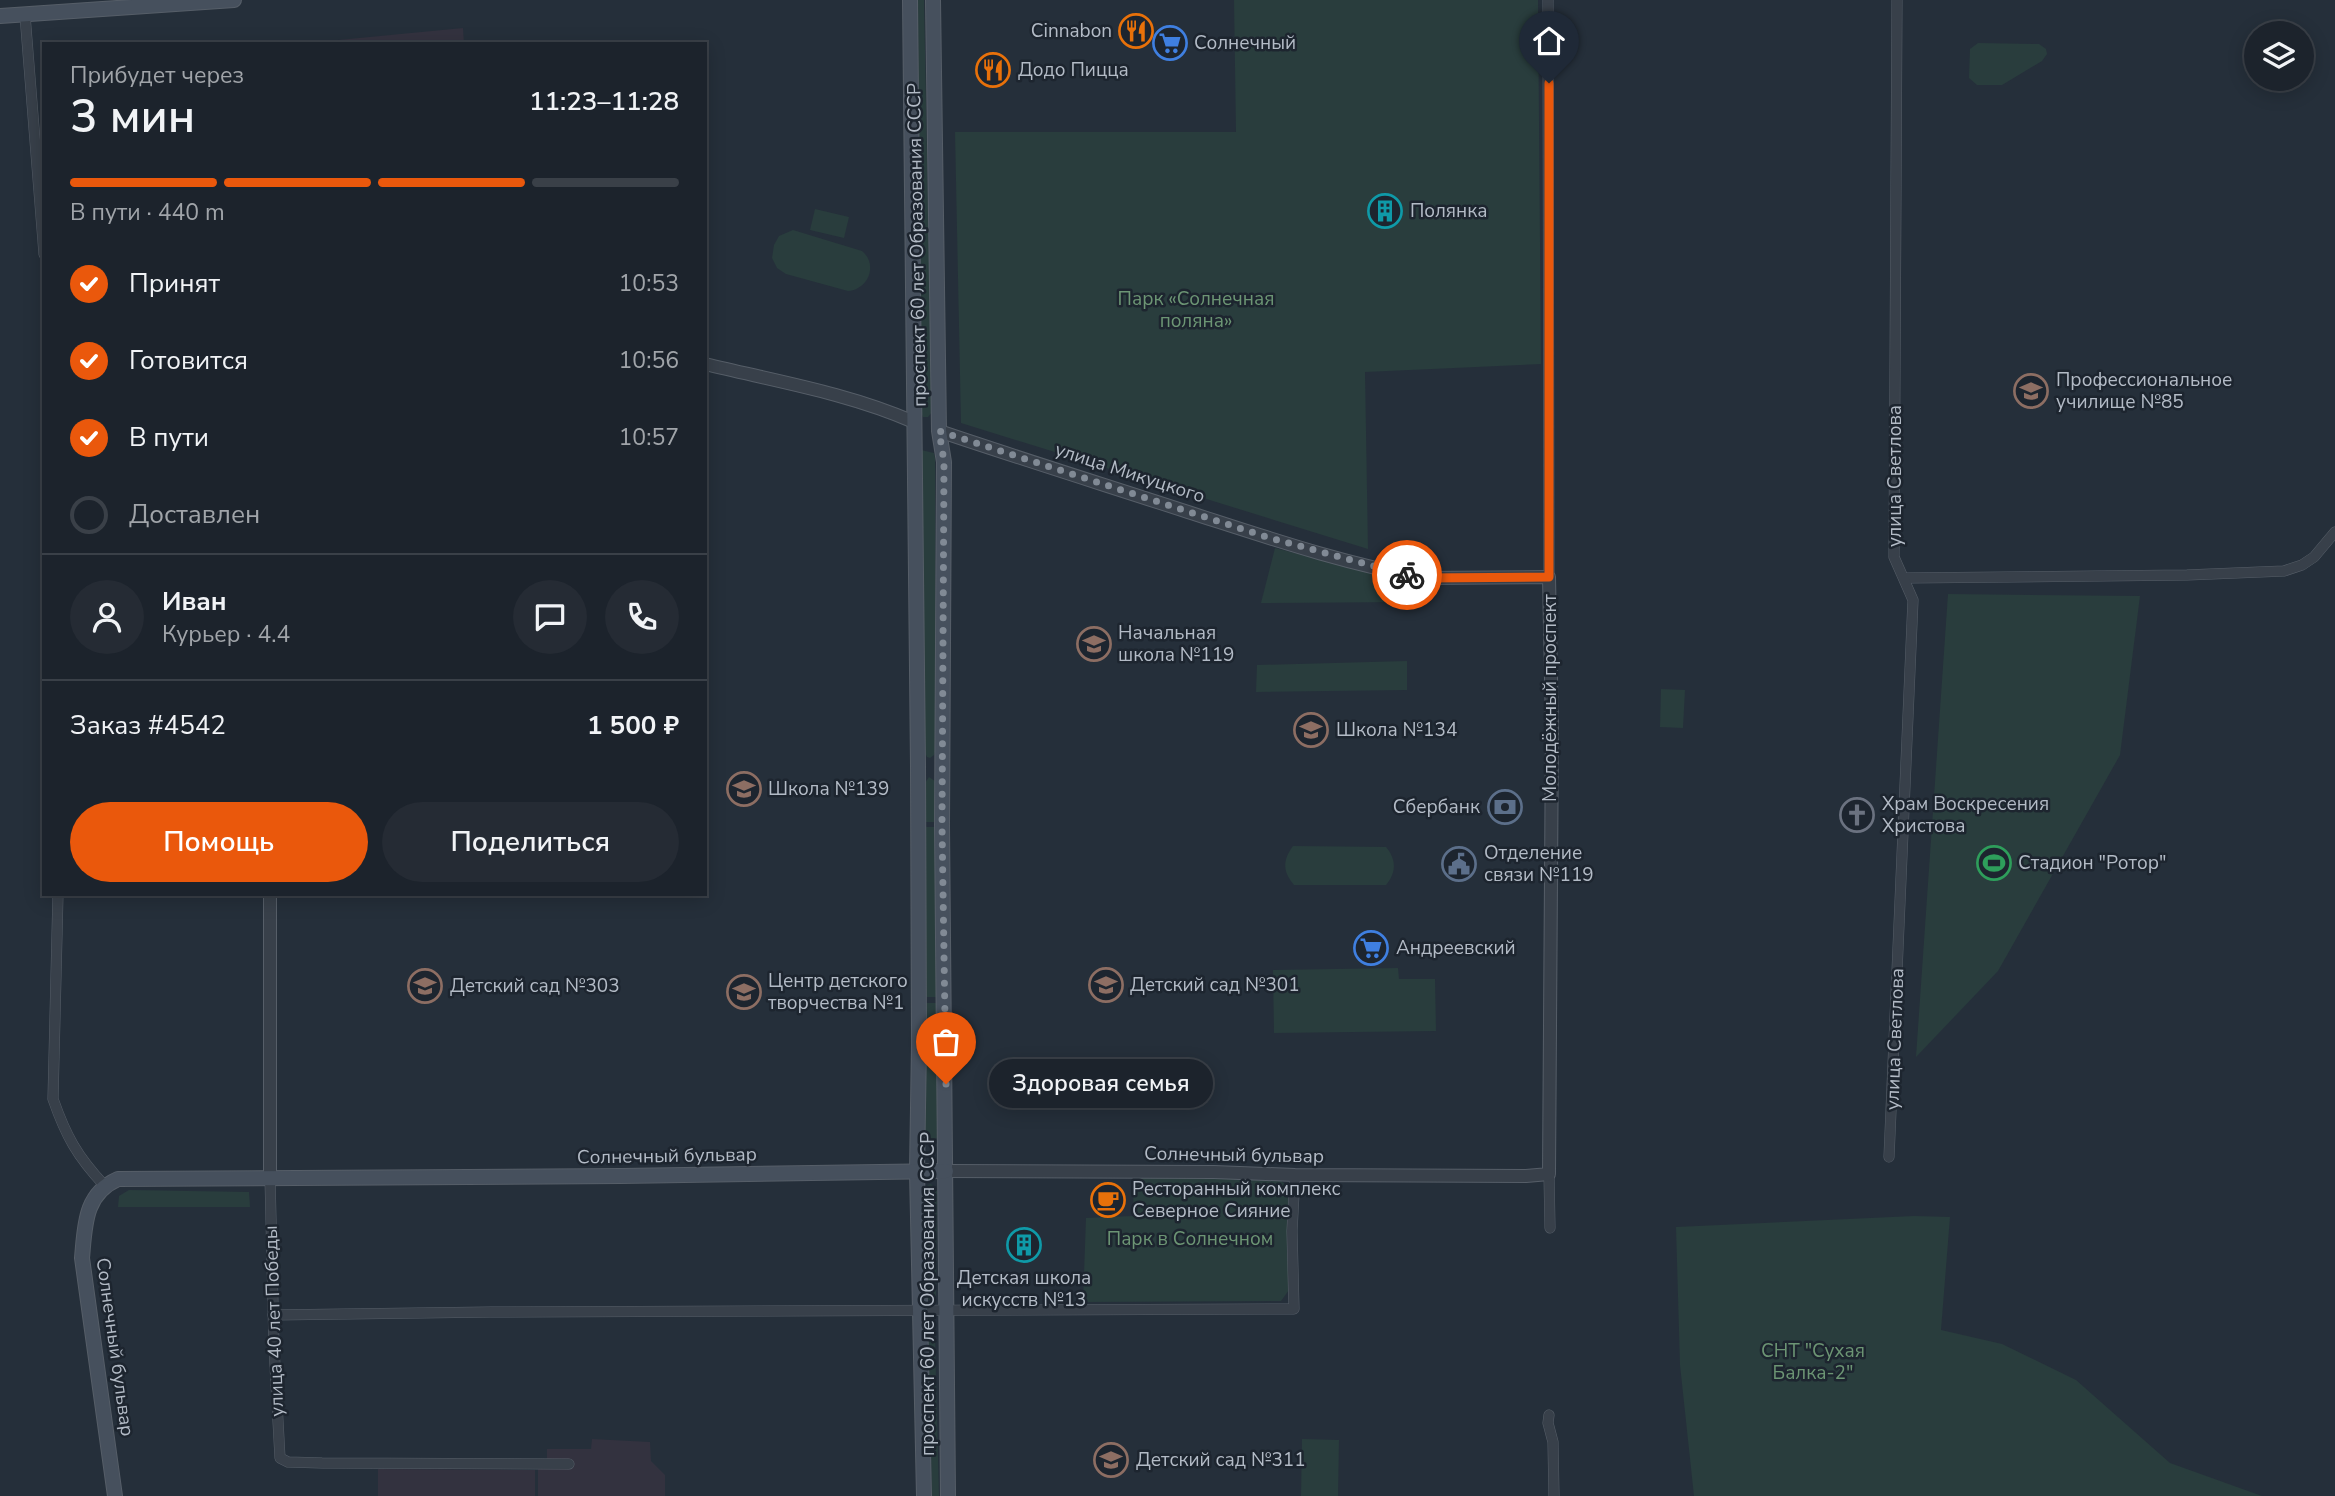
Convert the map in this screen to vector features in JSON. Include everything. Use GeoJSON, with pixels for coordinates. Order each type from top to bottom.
{"type":"FeatureCollection","features":[{"type":"Feature","properties":{"kind":"main road"},"geometry":{"type":"LineString","coordinates":[[0,16],[234,0]]}},
{"type":"Feature","properties":{"kind":"main road","name":"проспект 60 лет Образования СССР"},"geometry":{"type":"LineString","coordinates":[[910,0],[918,766],[917,1171],[923,1496]]}},
{"type":"Feature","properties":{"kind":"main road","name":"проспект 60 лет Образования СССР"},"geometry":{"type":"LineString","coordinates":[[933,0],[939,431],[944,461],[942,766],[948,1496]]}},
{"type":"Feature","properties":{"kind":"main road","name":"улица Микуцкого"},"geometry":{"type":"LineString","coordinates":[[914,422],[939,431]]}},
{"type":"Feature","properties":{"kind":"main road"},"geometry":{"type":"LineString","coordinates":[[918,766],[942,766]]}},
{"type":"Feature","properties":{"kind":"main road","name":"Солнечный бульвар"},"geometry":{"type":"LineString","coordinates":[[115,1496],[82,1258],[85,1225],[91,1201],[104,1185],[118,1179],[946,1171]]}},
{"type":"Feature","properties":{"kind":"street","name":"Молодёжный проспект"},"geometry":{"type":"LineString","coordinates":[[1548,0],[1549,577],[1552,729],[1550,1228]]}},
{"type":"Feature","properties":{"kind":"street","name":"улица Светлова"},"geometry":{"type":"LineString","coordinates":[[1889,1157],[1913,600],[1894,557],[1897,0]]}},
{"type":"Feature","properties":{"kind":"street"},"geometry":{"type":"LineString","coordinates":[[25,15],[42,229]]}},
{"type":"Feature","properties":{"kind":"street","name":"улица Микуцкого"},"geometry":{"type":"LineString","coordinates":[[707,364],[885,409],[914,422]]}},
{"type":"Feature","properties":{"kind":"street","name":"улица Микуцкого"},"geometry":{"type":"LineString","coordinates":[[939,431],[1333,557],[1424,578],[1549,577]]}},
{"type":"Feature","properties":{"kind":"street"},"geometry":{"type":"LineString","coordinates":[[1905,578],[2187,575],[2276,571],[2302,565],[2323,548],[2335,532]]}},
{"type":"Feature","properties":{"kind":"street"},"geometry":{"type":"LineString","coordinates":[[58,896],[53,1098],[63,1129],[75,1150],[104,1185]]}},
{"type":"Feature","properties":{"kind":"street","name":"улица 40 лет Победы"},"geometry":{"type":"LineString","coordinates":[[270,896],[270,1177],[280,1458],[288,1462],[311,1463],[569,1464]]}},
{"type":"Feature","properties":{"kind":"street","name":"Солнечный бульвар"},"geometry":{"type":"LineString","coordinates":[[946,1171],[1526,1177],[1549,1174]]}},
{"type":"Feature","properties":{"kind":"street"},"geometry":{"type":"LineString","coordinates":[[273,1315],[1294,1309],[1292,1231],[1295,1175]]}},
{"type":"Feature","properties":{"kind":"street"},"geometry":{"type":"LineString","coordinates":[[1549,1415],[1548,1423],[1553,1442],[1554,1496]]}},
{"type":"Feature","properties":{"kind":"shaded area"},"geometry":{"type":"Polygon","coordinates":[[[463,28],[464,42],[318,42],[463,28]]]}},
{"type":"Feature","properties":{"kind":"shaded area"},"geometry":{"type":"Polygon","coordinates":[[[592,1439],[650,1442],[651,1461],[665,1475],[665,1496],[538,1496],[538,1469],[547,1469],[547,1449],[591,1449],[592,1439]]]}},
{"type":"Feature","properties":{"kind":"shaded area"},"geometry":{"type":"Polygon","coordinates":[[[378,1469],[535,1470],[535,1496],[378,1496],[378,1469]]]}},
{"type":"Feature","properties":{"kind":"green space"},"geometry":{"type":"Polygon","coordinates":[[[918,0],[924,0],[932,412],[928,417],[923,417],[920,411],[918,0]]]}},
{"type":"Feature","properties":{"kind":"green space","name":"Парк «Солнечная поляна»"},"geometry":{"type":"Polygon","coordinates":[[[1234,0],[1538,0],[1541,364],[1365,372],[1368,549],[961,423],[955,132],[1236,132],[1234,0]]]}},
{"type":"Feature","properties":{"kind":"green space"},"geometry":{"type":"Polygon","coordinates":[[[1978,43],[2039,44],[2046,49],[2047,54],[2042,61],[2002,85],[1977,85],[1969,78],[1970,49],[1978,43]]]}},
{"type":"Feature","properties":{"kind":"green space"},"geometry":{"type":"Polygon","coordinates":[[[815,209],[849,217],[844,238],[810,230],[815,209]]]}},
{"type":"Feature","properties":{"kind":"green space"},"geometry":{"type":"Polygon","coordinates":[[[793,230],[862,251],[870,262],[866,281],[848,291],[786,274],[777,268],[772,258],[774,245],[779,236],[793,230]]]}},
{"type":"Feature","properties":{"kind":"green space"},"geometry":{"type":"Polygon","coordinates":[[[921,450],[934,453],[935,458],[936,749],[930,758],[925,753],[921,450]]]}},
{"type":"Feature","properties":{"kind":"green space"},"geometry":{"type":"Polygon","coordinates":[[[1275,548],[1408,582],[1408,602],[1261,603],[1275,548]]]}},
{"type":"Feature","properties":{"kind":"green space","name":"Стадион \"Ротор\""},"geometry":{"type":"Polygon","coordinates":[[[1948,594],[2140,596],[2120,755],[1998,971],[1916,1057],[1948,594]]]}},
{"type":"Feature","properties":{"kind":"green space"},"geometry":{"type":"Polygon","coordinates":[[[1407,661],[1407,690],[1256,692],[1257,665],[1407,661]]]}},
{"type":"Feature","properties":{"kind":"green space"},"geometry":{"type":"Polygon","coordinates":[[[1661,689],[1685,690],[1683,728],[1660,727],[1661,689]]]}},
{"type":"Feature","properties":{"kind":"green space"},"geometry":{"type":"Polygon","coordinates":[[[929,777],[935,781],[936,822],[925,822],[925,783],[929,777]]]}},
{"type":"Feature","properties":{"kind":"green space"},"geometry":{"type":"Polygon","coordinates":[[[925,827],[935,827],[939,997],[924,997],[925,827]]]}},
{"type":"Feature","properties":{"kind":"green space"},"geometry":{"type":"Polygon","coordinates":[[[1293,846],[1386,847],[1392,857],[1392,876],[1386,885],[1294,885],[1285,866],[1293,846]]]}},
{"type":"Feature","properties":{"kind":"green space"},"geometry":{"type":"Polygon","coordinates":[[[1398,968],[1399,979],[1435,979],[1436,1031],[1274,1033],[1273,970],[1398,968]]]}},
{"type":"Feature","properties":{"kind":"green space"},"geometry":{"type":"Polygon","coordinates":[[[924,1003],[939,1003],[940,1138],[924,1139],[924,1003]]]}},
{"type":"Feature","properties":{"kind":"green space","name":"Парк в Солнечном"},"geometry":{"type":"Polygon","coordinates":[[[1134,1178],[1279,1179],[1285,1184],[1289,1204],[1289,1290],[1281,1301],[1083,1302],[1086,1218],[1133,1216],[1134,1178]]]}},
{"type":"Feature","properties":{"kind":"green space"},"geometry":{"type":"Polygon","coordinates":[[[931,1184],[937,1191],[936,1296],[931,1301],[926,1297],[925,1191],[926,1186],[931,1184]]]}},
{"type":"Feature","properties":{"kind":"green space"},"geometry":{"type":"Polygon","coordinates":[[[129,1190],[249,1192],[250,1207],[118,1207],[119,1196],[129,1190]]]}},
{"type":"Feature","properties":{"kind":"green space","name":"СНТ \"Сухая Балка-2\""},"geometry":{"type":"Polygon","coordinates":[[[1914,1216],[1950,1217],[1941,1330],[2002,1344],[2076,1380],[2170,1463],[2262,1496],[1694,1496],[1680,1365],[1676,1227],[1914,1216]]]}},
{"type":"Feature","properties":{"kind":"green space"},"geometry":{"type":"Polygon","coordinates":[[[928,1337],[935,1337],[939,1496],[932,1496],[928,1337]]]}},
{"type":"Feature","properties":{"kind":"green space"},"geometry":{"type":"Polygon","coordinates":[[[1302,1439],[1339,1440],[1338,1496],[1301,1496],[1302,1439]]]}},
{"type":"Feature","properties":{"kind":"way so far"},"geometry":{"type":"LineString","coordinates":[[946,1084],[942,825],[944,452],[939,431],[1270,538],[1407,575]]}},
{"type":"Feature","properties":{"kind":"place","name":"Cinnabon"},"geometry":{"type":"Point","coordinates":[1136,31]}},
{"type":"Feature","properties":{"kind":"place","name":"Солнечный"},"geometry":{"type":"Point","coordinates":[1170,43]}},
{"type":"Feature","properties":{"kind":"place","name":"Додо Пицца"},"geometry":{"type":"Point","coordinates":[993,70]}},
{"type":"Feature","properties":{"kind":"place","name":"Полянка"},"geometry":{"type":"Point","coordinates":[1385,211]}},
{"type":"Feature","properties":{"kind":"place","name":"Профессиональное училище №85"},"geometry":{"type":"Point","coordinates":[2031,391]}},
{"type":"Feature","properties":{"kind":"place","name":"Начальная школа №119"},"geometry":{"type":"Point","coordinates":[1094,644]}},
{"type":"Feature","properties":{"kind":"place","name":"Школа №134"},"geometry":{"type":"Point","coordinates":[1311,730]}},
{"type":"Feature","properties":{"kind":"place","name":"Школа №139"},"geometry":{"type":"Point","coordinates":[744,789]}},
{"type":"Feature","properties":{"kind":"place","name":"Сбербанк"},"geometry":{"type":"Point","coordinates":[1505,807]}},
{"type":"Feature","properties":{"kind":"place","name":"Храм Воскресения Христова"},"geometry":{"type":"Point","coordinates":[1857,815]}},
{"type":"Feature","properties":{"kind":"place","name":"Стадион \"Ротор\""},"geometry":{"type":"Point","coordinates":[1994,863]}},
{"type":"Feature","properties":{"kind":"place","name":"Отделение связи №119"},"geometry":{"type":"Point","coordinates":[1459,864]}},
{"type":"Feature","properties":{"kind":"place","name":"Андреевский"},"geometry":{"type":"Point","coordinates":[1371,948]}},
{"type":"Feature","properties":{"kind":"place","name":"Детский сад №301"},"geometry":{"type":"Point","coordinates":[1106,985]}},
{"type":"Feature","properties":{"kind":"place","name":"Детский сад №303"},"geometry":{"type":"Point","coordinates":[425,986]}},
{"type":"Feature","properties":{"kind":"place","name":"Центр детского творчества №1"},"geometry":{"type":"Point","coordinates":[744,992]}},
{"type":"Feature","properties":{"kind":"place","name":"Здоровая семья"},"geometry":{"type":"Point","coordinates":[946,1084]}},
{"type":"Feature","properties":{"kind":"place","name":"Ресторанный комплекс Северное Сияние"},"geometry":{"type":"Point","coordinates":[1108,1200]}},
{"type":"Feature","properties":{"kind":"place","name":"Детская школа искусств №13"},"geometry":{"type":"Point","coordinates":[1024,1245]}},
{"type":"Feature","properties":{"kind":"place","name":"Детский сад №311"},"geometry":{"type":"Point","coordinates":[1111,1460]}},
{"type":"Feature","properties":{"kind":"route"},"geometry":{"type":"LineString","coordinates":[[1407,575],[1424,578],[1549,577],[1549,83]]}}]}
